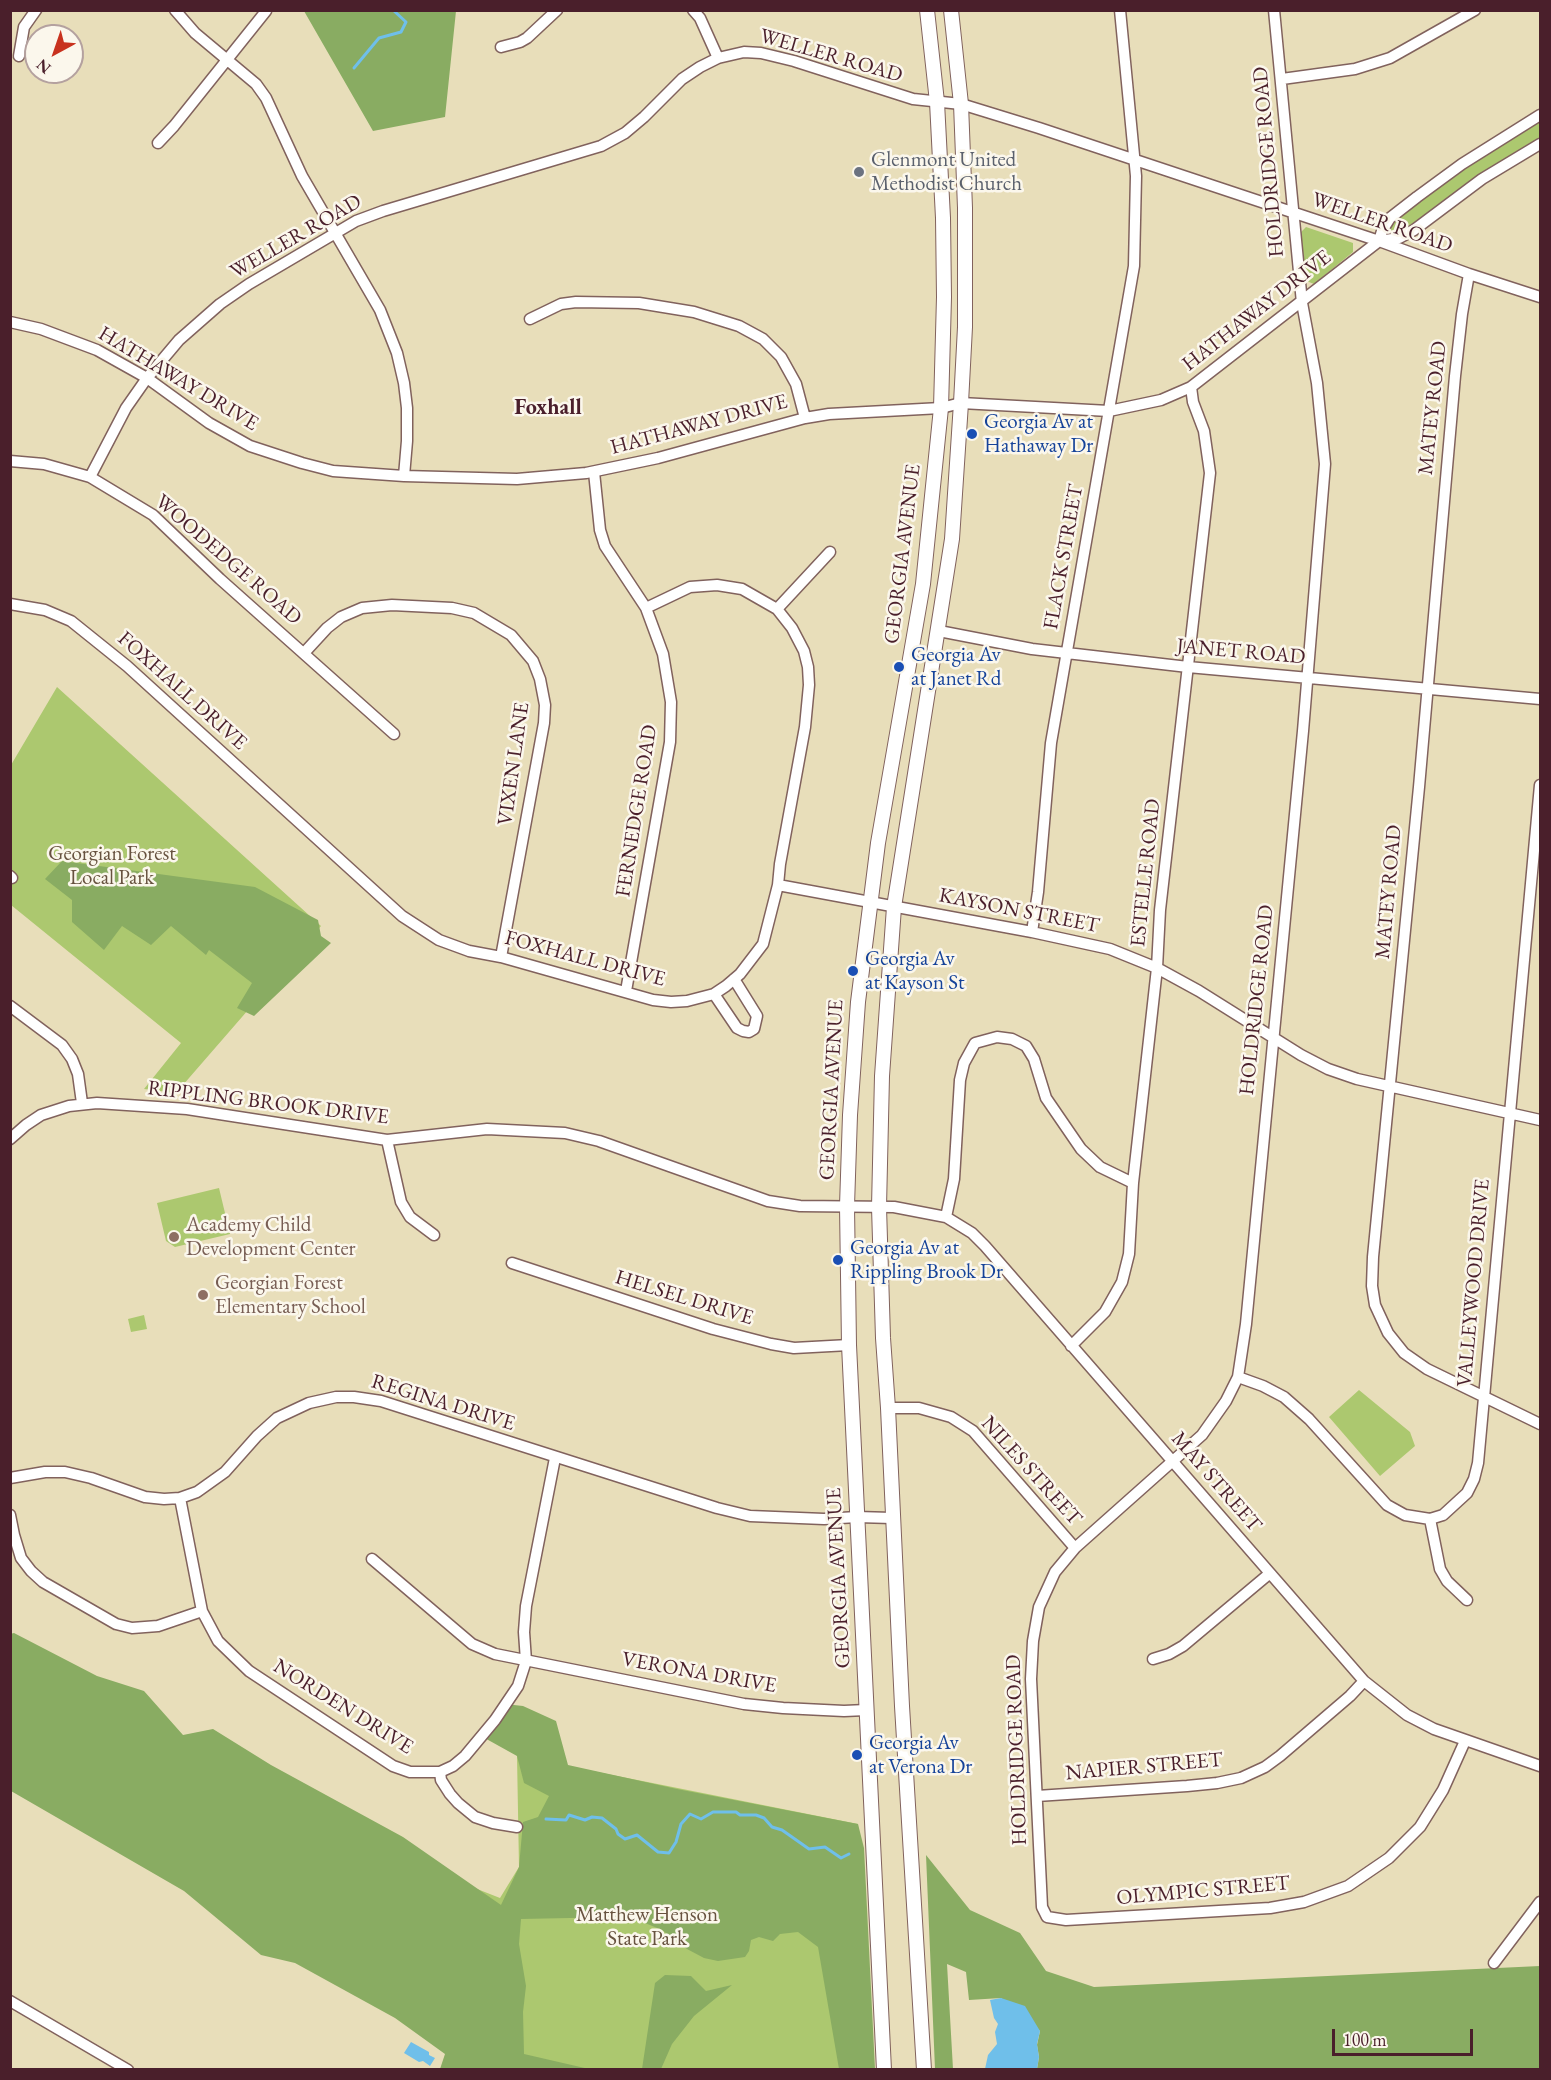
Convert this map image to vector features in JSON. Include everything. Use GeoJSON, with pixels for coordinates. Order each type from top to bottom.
{"type":"FeatureCollection","features":[{"type":"Feature","properties":{"kind":"main road","name":"GEORGIA AVENUE"},"geometry":{"type":"LineString","coordinates":[[885,2070],[849,1345],[847,1206],[857,1013],[870,902],[878,843],[923,584],[941,408],[944,290],[937,102],[927,10]]}},
{"type":"Feature","properties":{"kind":"main road","name":"GEORGIA AVENUE"},"geometry":{"type":"LineString","coordinates":[[924,2070],[892,1518],[879,1207],[882,1076],[894,907],[939,631],[951,539],[961,403],[965,327],[965,256],[960,104],[951,10]]}},
{"type":"Feature","properties":{"kind":"street"},"geometry":{"type":"LineString","coordinates":[[20,56],[24,27],[36,10]]}},
{"type":"Feature","properties":{"kind":"street"},"geometry":{"type":"LineString","coordinates":[[175,10],[195,33],[256,84],[266,98],[302,176],[380,310],[397,353],[404,383],[407,408],[404,476]]}},
{"type":"Feature","properties":{"kind":"street"},"geometry":{"type":"LineString","coordinates":[[501,46],[527,38],[557,10]]}},
{"type":"Feature","properties":{"kind":"street"},"geometry":{"type":"LineString","coordinates":[[693,10],[700,18],[718,58]]}},
{"type":"Feature","properties":{"kind":"street","name":"FLACK STREET"},"geometry":{"type":"LineString","coordinates":[[1032,932],[1038,892],[1051,743],[1134,266],[1136,176],[1120,10]]}},
{"type":"Feature","properties":{"kind":"street","name":"HOLDRIDGE ROAD"},"geometry":{"type":"LineString","coordinates":[[1047,1917],[1042,1906],[1031,1679],[1033,1641],[1039,1607],[1055,1572],[1075,1548],[1202,1435],[1226,1401],[1238,1377],[1246,1324],[1308,678],[1325,464],[1317,383],[1302,303],[1274,10]]}},
{"type":"Feature","properties":{"kind":"street"},"geometry":{"type":"LineString","coordinates":[[1282,79],[1355,69],[1390,58],[1475,10]]}},
{"type":"Feature","properties":{"kind":"street"},"geometry":{"type":"LineString","coordinates":[[158,143],[266,11]]}},
{"type":"Feature","properties":{"kind":"street","name":"WELLER ROAD"},"geometry":{"type":"LineString","coordinates":[[90,477],[126,408],[147,378],[179,340],[219,304],[249,284],[356,221],[601,146],[625,133],[682,79],[700,66],[744,51],[794,61],[913,99],[960,104],[1039,128],[1540,297]]}},
{"type":"Feature","properties":{"kind":"street","name":"HATHAWAY DRIVE"},"geometry":{"type":"LineString","coordinates":[[1379,241],[1390,218],[1417,196],[1462,164],[1540,115]]}},
{"type":"Feature","properties":{"kind":"street","name":"HATHAWAY DRIVE"},"geometry":{"type":"LineString","coordinates":[[10,322],[41,329],[80,343],[147,378],[209,423],[250,446],[333,471],[404,476],[517,479],[594,472],[658,458],[805,418],[829,414],[941,408],[961,403],[1109,411],[1161,400],[1191,387],[1379,241],[1399,238],[1414,230],[1482,179],[1540,144]]}},
{"type":"Feature","properties":{"kind":"street","name":"MATEY ROAD"},"geometry":{"type":"LineString","coordinates":[[1469,274],[1455,376],[1372,1286],[1375,1305],[1388,1334],[1404,1353],[1427,1369],[1540,1424]]}},
{"type":"Feature","properties":{"kind":"street"},"geometry":{"type":"LineString","coordinates":[[530,319],[561,304],[576,302],[639,303],[694,312],[739,326],[763,339],[781,357],[796,384],[805,418]]}},
{"type":"Feature","properties":{"kind":"street","name":"ESTELLE ROAD"},"geometry":{"type":"LineString","coordinates":[[1071,1346],[1105,1312],[1122,1282],[1129,1254],[1133,1183],[1157,968],[1160,910],[1210,473],[1204,431],[1193,402],[1191,387]]}},
{"type":"Feature","properties":{"kind":"street","name":"WOODEDGE ROAD"},"geometry":{"type":"LineString","coordinates":[[10,461],[44,464],[90,477],[153,515],[220,579],[394,734]]}},
{"type":"Feature","properties":{"kind":"street","name":"FERNEDGE ROAD"},"geometry":{"type":"LineString","coordinates":[[594,472],[600,530],[605,546],[646,608],[663,654],[671,702],[670,742],[626,991]]}},
{"type":"Feature","properties":{"kind":"street"},"geometry":{"type":"LineString","coordinates":[[777,609],[830,552]]}},
{"type":"Feature","properties":{"kind":"street","name":"FOXHALL DRIVE"},"geometry":{"type":"LineString","coordinates":[[10,604],[45,610],[71,621],[127,666],[402,916],[439,940],[469,951],[501,957],[653,1000],[670,1002],[714,994],[734,979],[763,944],[778,885],[805,728],[809,685],[808,667],[804,651],[792,628],[777,609],[742,590],[717,585],[690,587],[646,608]]}},
{"type":"Feature","properties":{"kind":"street","name":"VIXEN LANE"},"geometry":{"type":"LineString","coordinates":[[304,653],[327,628],[341,617],[362,608],[392,605],[452,608],[474,613],[511,635],[533,661],[540,679],[545,705],[544,723],[501,957]]}},
{"type":"Feature","properties":{"kind":"street","name":"JANET ROAD"},"geometry":{"type":"LineString","coordinates":[[939,631],[1032,649],[1188,667],[1540,699]]}},
{"type":"Feature","properties":{"kind":"street","name":"VALLEYWOOD DRIVE"},"geometry":{"type":"LineString","coordinates":[[1430,1518],[1443,1515],[1467,1493],[1478,1463],[1540,785]]}},
{"type":"Feature","properties":{"kind":"street","name":"KAYSON STREET"},"geometry":{"type":"LineString","coordinates":[[778,885],[1032,932],[1110,949],[1157,968],[1199,991],[1301,1055],[1328,1069],[1390,1087],[1540,1119]]}},
{"type":"Feature","properties":{"kind":"street"},"geometry":{"type":"LineString","coordinates":[[714,994],[737,1028],[749,1032],[754,1029],[757,1020],[755,1010],[734,979]]}},
{"type":"Feature","properties":{"kind":"street"},"geometry":{"type":"LineString","coordinates":[[10,1006],[62,1045],[72,1059],[78,1074],[82,1103]]}},
{"type":"Feature","properties":{"kind":"street"},"geometry":{"type":"LineString","coordinates":[[946,1217],[954,1179],[960,1080],[964,1063],[975,1043],[997,1037],[1012,1039],[1026,1046],[1034,1059],[1046,1098],[1081,1149],[1100,1167],[1133,1183]]}},
{"type":"Feature","properties":{"kind":"street","name":"RIPPLING BROOK DRIVE"},"geometry":{"type":"LineString","coordinates":[[10,1139],[41,1115],[82,1103],[187,1109],[387,1140],[487,1129],[566,1133],[599,1141],[768,1201],[800,1206],[879,1207]]}},
{"type":"Feature","properties":{"kind":"street"},"geometry":{"type":"LineString","coordinates":[[387,1140],[401,1202],[410,1217],[435,1235]]}},
{"type":"Feature","properties":{"kind":"street","name":"MAY STREET"},"geometry":{"type":"LineString","coordinates":[[879,1207],[916,1210],[946,1217],[972,1233],[1364,1681],[1407,1715],[1465,1741],[1540,1766]]}},
{"type":"Feature","properties":{"kind":"street","name":"HELSEL DRIVE"},"geometry":{"type":"LineString","coordinates":[[512,1263],[713,1329],[771,1344],[794,1348],[849,1345]]}},
{"type":"Feature","properties":{"kind":"street"},"geometry":{"type":"LineString","coordinates":[[1238,1377],[1263,1386],[1293,1404],[1387,1505],[1405,1515],[1430,1518],[1440,1569],[1447,1581],[1467,1600]]}},
{"type":"Feature","properties":{"kind":"street","name":"REGINA DRIVE"},"geometry":{"type":"LineString","coordinates":[[10,1478],[45,1472],[65,1472],[91,1478],[145,1497],[180,1498],[197,1492],[225,1472],[257,1436],[278,1418],[309,1403],[336,1397],[354,1397],[381,1401],[555,1458],[750,1516],[824,1519],[892,1518]]}},
{"type":"Feature","properties":{"kind":"street","name":"NILES STREET"},"geometry":{"type":"LineString","coordinates":[[888,1408],[919,1408],[951,1417],[973,1431],[1075,1548]]}},
{"type":"Feature","properties":{"kind":"street"},"geometry":{"type":"LineString","coordinates":[[518,1827],[475,1817],[450,1794],[441,1780],[440,1772],[453,1766],[465,1756],[518,1686],[526,1661],[526,1606],[555,1458]]}},
{"type":"Feature","properties":{"kind":"street","name":"NORDEN DRIVE"},"geometry":{"type":"LineString","coordinates":[[180,1498],[202,1611],[218,1641],[249,1671],[393,1766],[410,1772],[440,1772]]}},
{"type":"Feature","properties":{"kind":"street"},"geometry":{"type":"LineString","coordinates":[[10,1515],[21,1558],[31,1571],[43,1582],[116,1624],[132,1628],[158,1626],[202,1611]]}},
{"type":"Feature","properties":{"kind":"street","name":"VERONA DRIVE"},"geometry":{"type":"LineString","coordinates":[[372,1559],[472,1644],[495,1654],[744,1704],[783,1708],[866,1710]]}},
{"type":"Feature","properties":{"kind":"street"},"geometry":{"type":"LineString","coordinates":[[1153,1659],[1183,1646],[1269,1574]]}},
{"type":"Feature","properties":{"kind":"street","name":"NAPIER STREET"},"geometry":{"type":"LineString","coordinates":[[1037,1796],[1187,1786],[1241,1778],[1265,1767],[1280,1756],[1350,1696],[1364,1681]]}},
{"type":"Feature","properties":{"kind":"street","name":"OLYMPIC STREET"},"geometry":{"type":"LineString","coordinates":[[1047,1917],[1066,1920],[1270,1908],[1304,1902],[1348,1886],[1389,1858],[1420,1827],[1443,1790],[1465,1741]]}},
{"type":"Feature","properties":{"kind":"street"},"geometry":{"type":"LineString","coordinates":[[1494,1963],[1540,1902]]}},
{"type":"Feature","properties":{"kind":"street"},"geometry":{"type":"LineString","coordinates":[[10,2001],[128,2070]]}},
{"type":"Feature","properties":{"kind":"green space"},"geometry":{"type":"Polygon","coordinates":[[[304,11],[456,11],[445,117],[373,131],[304,11]]]}},
{"type":"Feature","properties":{"kind":"green space"},"geometry":{"type":"Polygon","coordinates":[[[1540,121],[1540,139],[1492,168],[1399,233],[1390,230],[1389,227],[1395,221],[1440,185],[1540,121]]]}},
{"type":"Feature","properties":{"kind":"green space"},"geometry":{"type":"Polygon","coordinates":[[[1306,227],[1353,243],[1353,252],[1314,284],[1304,280],[1300,233],[1306,227]]]}},
{"type":"Feature","properties":{"kind":"green space","name":"Georgian Forest Local Park"},"geometry":{"type":"Polygon","coordinates":[[[57,687],[321,926],[176,1093],[144,1089],[181,1043],[11,905],[11,765],[57,687]]]}},
{"type":"Feature","properties":{"kind":"green space"},"geometry":{"type":"Polygon","coordinates":[[[62,861],[255,887],[318,920],[321,936],[331,943],[254,1016],[237,1008],[252,983],[209,950],[206,955],[171,926],[151,945],[122,926],[104,950],[72,922],[72,900],[45,879],[62,861]]]}},
{"type":"Feature","properties":{"kind":"green space"},"geometry":{"type":"Polygon","coordinates":[[[219,1188],[230,1234],[175,1247],[166,1241],[157,1203],[219,1188]]]}},
{"type":"Feature","properties":{"kind":"green space"},"geometry":{"type":"Polygon","coordinates":[[[144,1315],[147,1329],[131,1332],[128,1319],[144,1315]]]}},
{"type":"Feature","properties":{"kind":"green space"},"geometry":{"type":"Polygon","coordinates":[[[1359,1390],[1410,1432],[1415,1446],[1380,1476],[1329,1417],[1359,1390]]]}},
{"type":"Feature","properties":{"kind":"green space","name":"Matthew Henson State Park"},"geometry":{"type":"Polygon","coordinates":[[[14,1633],[97,1676],[144,1691],[183,1735],[213,1729],[271,1765],[403,1837],[501,1905],[519,1867],[523,1822],[538,1817],[549,1796],[524,1783],[517,1756],[481,1736],[505,1704],[523,1706],[556,1721],[568,1765],[858,1824],[864,1848],[875,2069],[839,2069],[818,1947],[798,1932],[780,1934],[773,1941],[759,1937],[751,1940],[745,1957],[718,1961],[704,1958],[687,1949],[662,1930],[633,1918],[619,1917],[521,1919],[519,1944],[526,1986],[523,2012],[524,2054],[589,2069],[440,2069],[445,2054],[395,2018],[295,1963],[261,1955],[184,1891],[11,1791],[10,1634],[14,1633]]]}},
{"type":"Feature","properties":{"kind":"green space","name":"Matthew Henson State Park"},"geometry":{"type":"Polygon","coordinates":[[[517,1756],[858,1824],[867,2069],[491,2069],[243,1776],[434,1872],[500,1898],[519,1867],[517,1756]]]}},
{"type":"Feature","properties":{"kind":"green space"},"geometry":{"type":"Polygon","coordinates":[[[926,1855],[970,1910],[1020,1933],[1046,1971],[1094,1987],[1540,1966],[1540,2069],[1037,2069],[1039,2057],[1037,2045],[1040,2031],[1001,1998],[969,2000],[966,1972],[947,1964],[953,2069],[935,2069],[926,1855]]]}},
{"type":"Feature","properties":{"kind":"green space"},"geometry":{"type":"Polygon","coordinates":[[[665,1975],[691,1976],[706,1991],[732,1985],[694,2016],[672,2044],[661,2069],[642,2069],[655,1983],[665,1975]]]}},
{"type":"Feature","properties":{"kind":"water"},"geometry":{"type":"Polygon","coordinates":[[[1001,1998],[1025,2006],[1040,2031],[1037,2044],[1039,2057],[1037,2069],[985,2069],[988,2055],[997,2044],[995,2032],[998,2024],[994,2018],[990,2000],[1001,1998]]]}},
{"type":"Feature","properties":{"kind":"water"},"geometry":{"type":"Polygon","coordinates":[[[411,2042],[435,2058],[430,2066],[404,2053],[411,2042]]]}},
{"type":"Feature","properties":{"kind":"waterway"},"geometry":{"type":"LineString","coordinates":[[354,68],[379,38],[401,32],[406,22],[393,10]]}},
{"type":"Feature","properties":{"kind":"waterway"},"geometry":{"type":"LineString","coordinates":[[546,1819],[566,1820],[569,1815],[585,1820],[592,1817],[602,1818],[625,1839],[637,1835],[658,1852],[669,1853],[676,1842],[681,1824],[690,1814],[701,1819],[713,1812],[736,1812],[740,1815],[756,1815],[764,1818],[772,1827],[782,1830],[809,1849],[825,1847],[841,1858],[849,1854]]}},
{"type":"Feature","properties":{"kind":"place","name":"Glenmont United Methodist Church"},"geometry":{"type":"Point","coordinates":[859,172]}},
{"type":"Feature","properties":{"kind":"place","name":"Georgia Av at Hathaway Dr"},"geometry":{"type":"Point","coordinates":[972,434]}},
{"type":"Feature","properties":{"kind":"place","name":"Georgia Av at Janet Rd"},"geometry":{"type":"Point","coordinates":[899,667]}},
{"type":"Feature","properties":{"kind":"place","name":"Georgia Av at Kayson St"},"geometry":{"type":"Point","coordinates":[853,971]}},
{"type":"Feature","properties":{"kind":"place","name":"Academy Child Development Center"},"geometry":{"type":"Point","coordinates":[174,1237]}},
{"type":"Feature","properties":{"kind":"place","name":"Georgia Av at Rippling Brook Dr"},"geometry":{"type":"Point","coordinates":[838,1260]}},
{"type":"Feature","properties":{"kind":"place","name":"Georgian Forest Elementary School"},"geometry":{"type":"Point","coordinates":[203,1295]}},
{"type":"Feature","properties":{"kind":"place","name":"Georgia Av at Verona Dr"},"geometry":{"type":"Point","coordinates":[857,1755]}},
{"type":"Feature","properties":{"kind":"district","name":"Foxhall"},"geometry":{"type":"Point","coordinates":[548,408]}}]}
